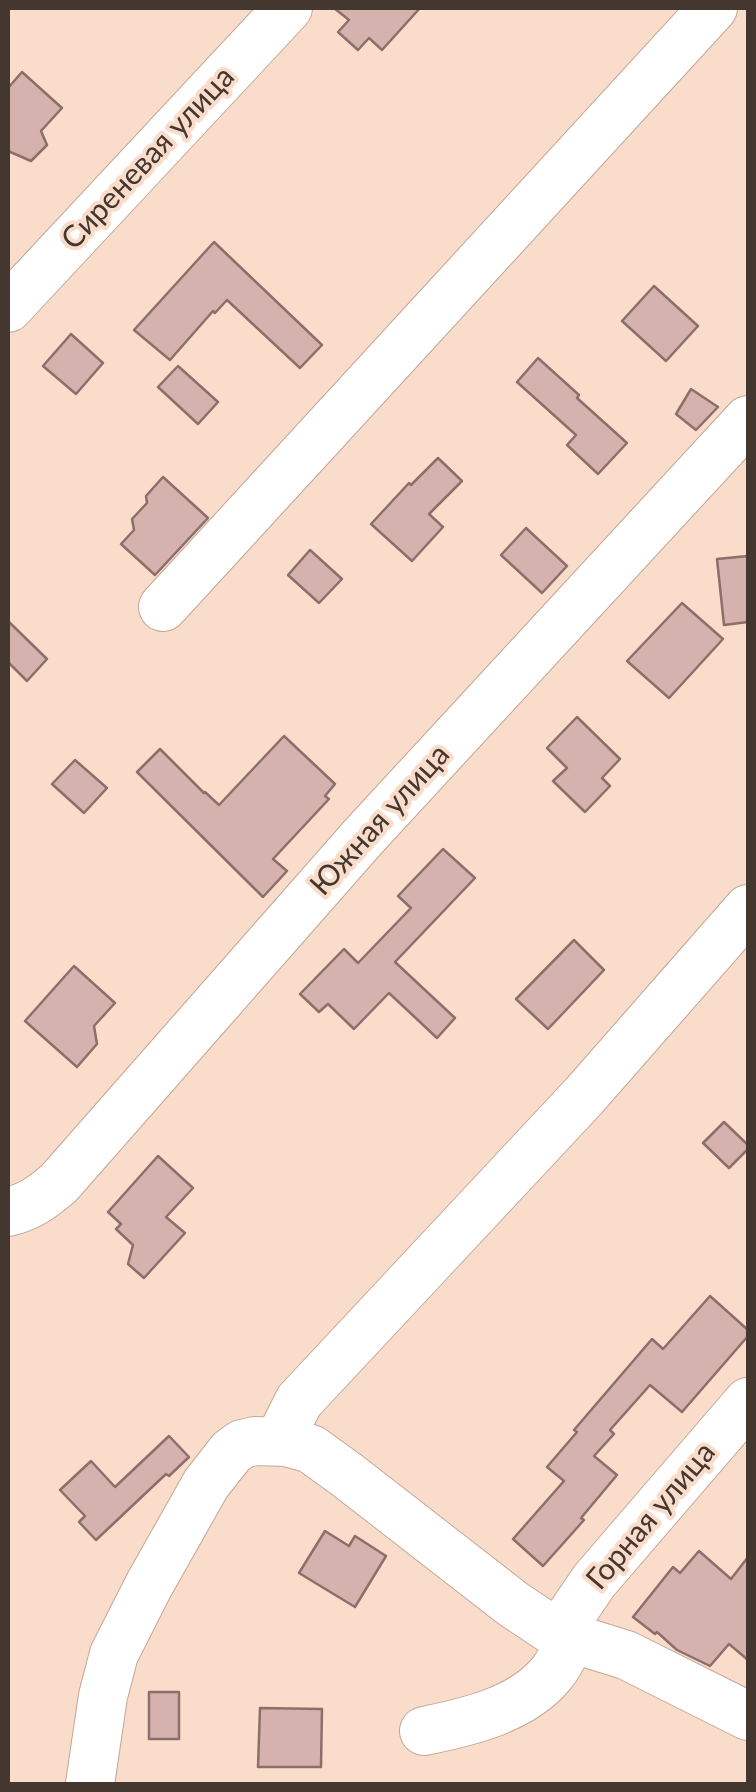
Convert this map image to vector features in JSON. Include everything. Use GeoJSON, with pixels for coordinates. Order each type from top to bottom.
{"type":"FeatureCollection","features":[{"type":"Feature","properties":{"kind":"street","name":"Сиреневая улица"},"geometry":{"type":"LineString","coordinates":[[8,308],[288,8]]}},
{"type":"Feature","properties":{"kind":"street"},"geometry":{"type":"LineString","coordinates":[[162,607],[714,8]]}},
{"type":"Feature","properties":{"kind":"street","name":"Южная улица"},"geometry":{"type":"LineString","coordinates":[[8,1212],[42,1198],[59,1182],[345,858],[748,420]]}},
{"type":"Feature","properties":{"kind":"street"},"geometry":{"type":"LineString","coordinates":[[279,1442],[299,1402],[584,1096],[748,908]]}},
{"type":"Feature","properties":{"kind":"street","name":"Горная улица"},"geometry":{"type":"LineString","coordinates":[[424,1731],[515,1702],[552,1673],[565,1636],[594,1581],[748,1402]]}},
{"type":"Feature","properties":{"kind":"street"},"geometry":{"type":"LineString","coordinates":[[90,1784],[98,1720],[114,1654],[206,1484],[231,1452],[255,1441],[311,1449],[513,1604],[565,1636],[626,1655],[748,1716]]}},
{"type":"Feature","properties":{"kind":"building"},"geometry":{"type":"Polygon","coordinates":[[[334,8],[420,8],[382,50],[369,38],[358,50],[338,32],[349,20],[334,8]]]}},
{"type":"Feature","properties":{"kind":"building"},"geometry":{"type":"Polygon","coordinates":[[[22,72],[62,108],[41,131],[47,145],[31,161],[8,151],[8,88],[22,72]]]}},
{"type":"Feature","properties":{"kind":"building"},"geometry":{"type":"Polygon","coordinates":[[[214,242],[322,345],[300,368],[227,300],[170,360],[134,330],[214,242]]]}},
{"type":"Feature","properties":{"kind":"building"},"geometry":{"type":"Polygon","coordinates":[[[654,286],[698,326],[666,361],[622,321],[654,286]]]}},
{"type":"Feature","properties":{"kind":"building"},"geometry":{"type":"Polygon","coordinates":[[[71,334],[103,363],[76,394],[43,366],[71,334]]]}},
{"type":"Feature","properties":{"kind":"building"},"geometry":{"type":"Polygon","coordinates":[[[538,358],[627,443],[598,474],[567,445],[576,435],[517,382],[538,358]]]}},
{"type":"Feature","properties":{"kind":"building"},"geometry":{"type":"Polygon","coordinates":[[[178,366],[218,402],[198,424],[158,387],[178,366]]]}},
{"type":"Feature","properties":{"kind":"building"},"geometry":{"type":"Polygon","coordinates":[[[691,389],[718,407],[696,430],[676,414],[691,389]]]}},
{"type":"Feature","properties":{"kind":"building"},"geometry":{"type":"Polygon","coordinates":[[[438,458],[462,481],[429,514],[443,527],[412,561],[371,524],[438,458]]]}},
{"type":"Feature","properties":{"kind":"building"},"geometry":{"type":"Polygon","coordinates":[[[163,477],[208,518],[155,575],[121,544],[134,530],[132,519],[147,503],[146,496],[163,477]]]}},
{"type":"Feature","properties":{"kind":"building"},"geometry":{"type":"Polygon","coordinates":[[[526,528],[567,566],[542,593],[501,555],[526,528]]]}},
{"type":"Feature","properties":{"kind":"building"},"geometry":{"type":"Polygon","coordinates":[[[310,550],[342,579],[319,603],[288,575],[310,550]]]}},
{"type":"Feature","properties":{"kind":"building"},"geometry":{"type":"Polygon","coordinates":[[[748,556],[748,622],[724,625],[717,559],[748,556]]]}},
{"type":"Feature","properties":{"kind":"building"},"geometry":{"type":"Polygon","coordinates":[[[682,603],[723,639],[669,698],[627,661],[682,603]]]}},
{"type":"Feature","properties":{"kind":"building"},"geometry":{"type":"Polygon","coordinates":[[[8,621],[47,659],[27,681],[8,662],[8,621]]]}},
{"type":"Feature","properties":{"kind":"building"},"geometry":{"type":"Polygon","coordinates":[[[577,717],[620,759],[602,778],[610,786],[585,812],[553,781],[567,768],[547,748],[577,717]]]}},
{"type":"Feature","properties":{"kind":"building"},"geometry":{"type":"Polygon","coordinates":[[[284,736],[335,784],[325,796],[329,799],[273,859],[287,871],[263,897],[137,772],[160,749],[219,805],[284,736]]]}},
{"type":"Feature","properties":{"kind":"building"},"geometry":{"type":"Polygon","coordinates":[[[75,760],[107,788],[84,813],[52,784],[75,760]]]}},
{"type":"Feature","properties":{"kind":"building"},"geometry":{"type":"Polygon","coordinates":[[[443,849],[475,878],[395,962],[455,1018],[437,1038],[389,993],[354,1029],[328,1004],[319,1012],[300,994],[344,949],[358,963],[411,908],[398,896],[443,849]]]}},
{"type":"Feature","properties":{"kind":"building"},"geometry":{"type":"Polygon","coordinates":[[[574,940],[604,970],[548,1029],[516,999],[574,940]]]}},
{"type":"Feature","properties":{"kind":"building"},"geometry":{"type":"Polygon","coordinates":[[[74,966],[115,1003],[94,1026],[97,1044],[77,1067],[25,1021],[74,966]]]}},
{"type":"Feature","properties":{"kind":"building"},"geometry":{"type":"Polygon","coordinates":[[[724,1122],[748,1145],[729,1168],[703,1143],[724,1122]]]}},
{"type":"Feature","properties":{"kind":"building"},"geometry":{"type":"Polygon","coordinates":[[[158,1156],[193,1188],[166,1217],[185,1233],[144,1278],[128,1264],[133,1245],[116,1229],[121,1224],[108,1212],[158,1156]]]}},
{"type":"Feature","properties":{"kind":"building"},"geometry":{"type":"Polygon","coordinates":[[[710,1296],[748,1330],[748,1336],[682,1412],[650,1385],[610,1430],[614,1434],[594,1456],[617,1475],[543,1566],[513,1539],[564,1481],[547,1467],[652,1339],[663,1349],[710,1296]]]}},
{"type":"Feature","properties":{"kind":"building"},"geometry":{"type":"Polygon","coordinates":[[[169,1436],[189,1457],[96,1540],[79,1522],[85,1516],[60,1490],[91,1461],[115,1487],[169,1436]]]}},
{"type":"Feature","properties":{"kind":"building"},"geometry":{"type":"Polygon","coordinates":[[[325,1531],[349,1546],[355,1536],[386,1556],[355,1607],[299,1573],[325,1531]]]}},
{"type":"Feature","properties":{"kind":"building"},"geometry":{"type":"Polygon","coordinates":[[[699,1551],[731,1579],[748,1557],[748,1660],[729,1644],[710,1666],[677,1650],[633,1617],[673,1567],[680,1573],[699,1551]]]}},
{"type":"Feature","properties":{"kind":"building"},"geometry":{"type":"Polygon","coordinates":[[[149,1692],[179,1692],[179,1739],[149,1739],[149,1692]]]}},
{"type":"Feature","properties":{"kind":"building"},"geometry":{"type":"Polygon","coordinates":[[[260,1708],[322,1709],[321,1767],[258,1767],[260,1708]]]}}]}
